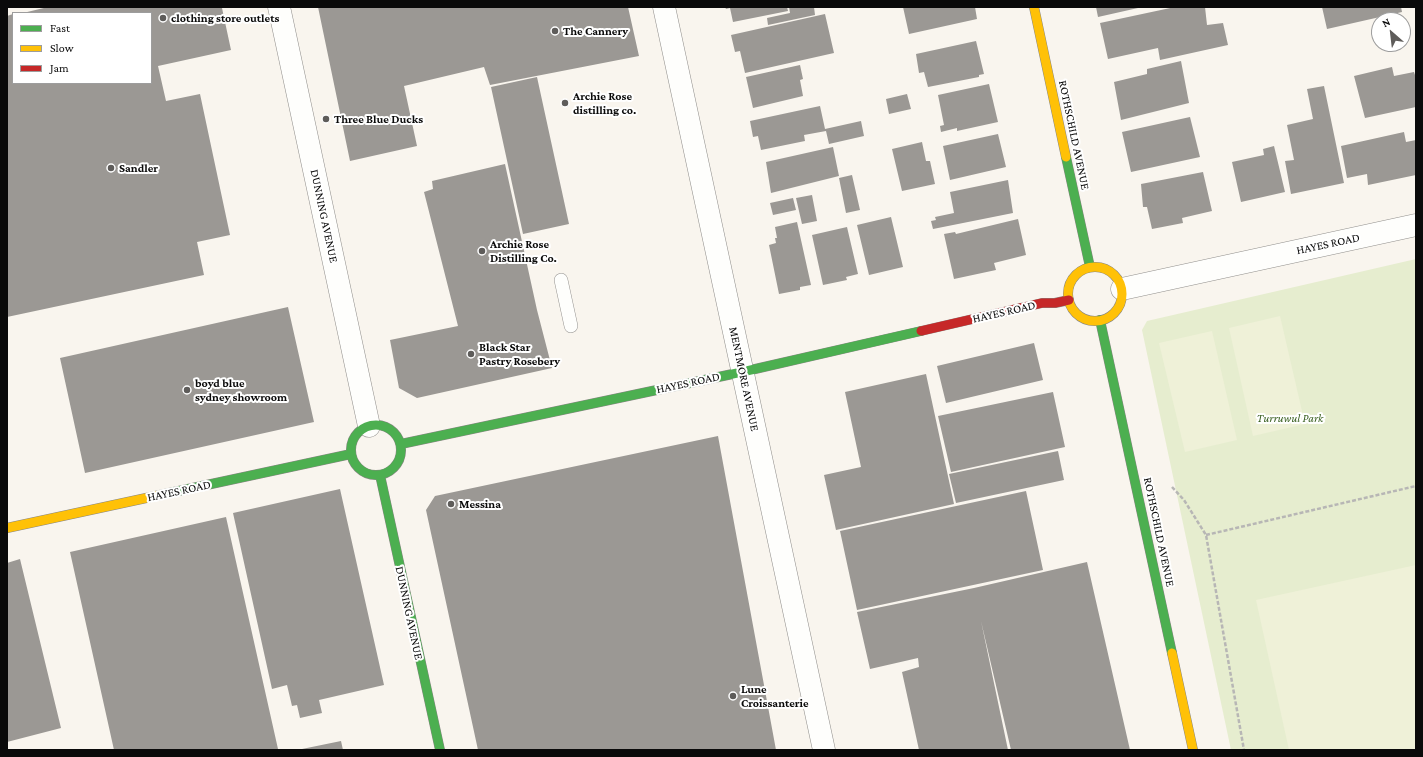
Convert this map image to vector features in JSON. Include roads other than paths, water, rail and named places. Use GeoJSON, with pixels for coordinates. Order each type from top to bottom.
{"type":"FeatureCollection","features":[{"type":"Feature","properties":{"kind":"street","name":"DUNNING AVENUE"},"geometry":{"type":"LineString","coordinates":[[279,7],[369,426]]}},
{"type":"Feature","properties":{"kind":"street","name":"MENTMORE AVENUE"},"geometry":{"type":"LineString","coordinates":[[664,7],[824,750]]}},
{"type":"Feature","properties":{"kind":"street","name":"ROTHSCHILD AVENUE"},"geometry":{"type":"LineString","coordinates":[[1034,7],[1090,267]]}},
{"type":"Feature","properties":{"kind":"street","name":"HAYES ROAD"},"geometry":{"type":"LineString","coordinates":[[1122,289],[1416,225]]}},
{"type":"Feature","properties":{"kind":"street"},"geometry":{"type":"LineString","coordinates":[[1090,267],[1107,269],[1114,274],[1122,289],[1122,299],[1117,309],[1110,316],[1100,320],[1090,320],[1081,316],[1074,309],[1069,300],[1071,283],[1075,276],[1082,270],[1090,267]]}},
{"type":"Feature","properties":{"kind":"street","name":"HAYES ROAD"},"geometry":{"type":"LineString","coordinates":[[401,444],[742,372],[1042,303],[1055,303],[1069,300]]}},
{"type":"Feature","properties":{"kind":"street","name":"ROTHSCHILD AVENUE"},"geometry":{"type":"LineString","coordinates":[[1100,320],[1193,750]]}},
{"type":"Feature","properties":{"kind":"street"},"geometry":{"type":"LineString","coordinates":[[377,425],[392,430],[401,444],[399,460],[388,472],[380,475],[370,475],[361,471],[354,463],[351,454],[351,445],[354,436],[369,426],[377,425]]}},
{"type":"Feature","properties":{"kind":"street","name":"HAYES ROAD"},"geometry":{"type":"LineString","coordinates":[[7,528],[351,454]]}},
{"type":"Feature","properties":{"kind":"street","name":"DUNNING AVENUE"},"geometry":{"type":"LineString","coordinates":[[380,475],[440,750]]}},
{"type":"Feature","properties":{"kind":"lane"},"geometry":{"type":"LineString","coordinates":[[561,280],[571,326]]}},
{"type":"Feature","properties":{"kind":"place","name":"clothing store outlets"},"geometry":{"type":"Point","coordinates":[163,18]}},
{"type":"Feature","properties":{"kind":"place","name":"The Cannery"},"geometry":{"type":"Point","coordinates":[555,31]}},
{"type":"Feature","properties":{"kind":"place","name":"Archie Rose distilling co."},"geometry":{"type":"Point","coordinates":[565,103]}},
{"type":"Feature","properties":{"kind":"place","name":"Three Blue Ducks"},"geometry":{"type":"Point","coordinates":[326,119]}},
{"type":"Feature","properties":{"kind":"place","name":"Sandler"},"geometry":{"type":"Point","coordinates":[111,168]}},
{"type":"Feature","properties":{"kind":"place","name":"Archie Rose Distilling Co."},"geometry":{"type":"Point","coordinates":[482,251]}},
{"type":"Feature","properties":{"kind":"place","name":"Black Star Pastry Rosebery"},"geometry":{"type":"Point","coordinates":[471,354]}},
{"type":"Feature","properties":{"kind":"place","name":"boyd blue sydney showroom"},"geometry":{"type":"Point","coordinates":[187,390]}},
{"type":"Feature","properties":{"kind":"place","name":"Messina"},"geometry":{"type":"Point","coordinates":[451,504]}},
{"type":"Feature","properties":{"kind":"place","name":"Lune Croissanterie"},"geometry":{"type":"Point","coordinates":[733,696]}},
{"type":"Feature","properties":{"kind":"park label","name":"Turruwul Park"},"geometry":{"type":"Point","coordinates":[1290,418]}}]}
